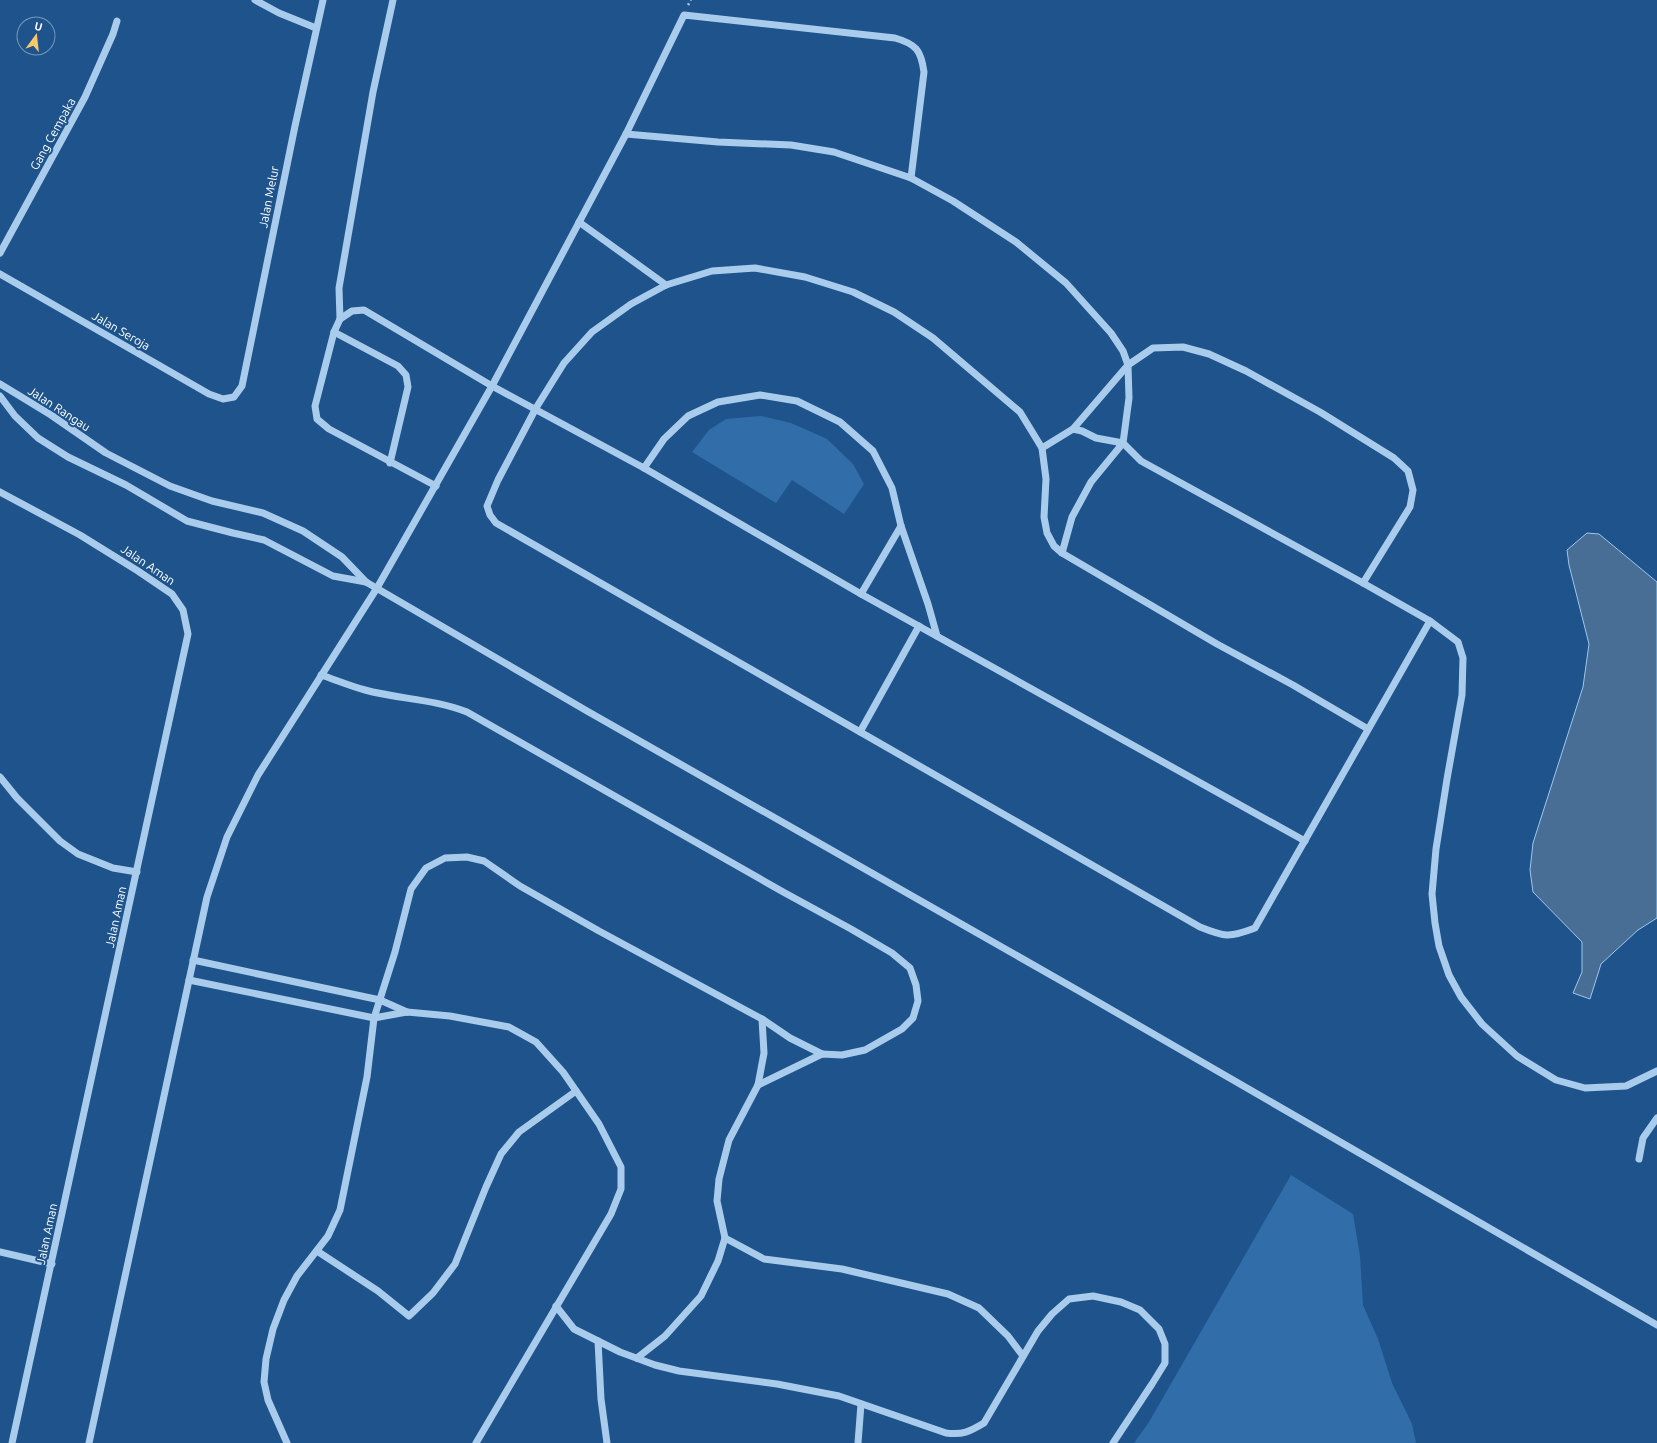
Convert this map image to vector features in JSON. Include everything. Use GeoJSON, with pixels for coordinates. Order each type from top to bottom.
{"type":"FeatureCollection","features":[{"type":"Feature","properties":{"kind":"street"},"geometry":{"type":"LineString","coordinates":[[255,0],[279,13],[316,28]]}},
{"type":"Feature","properties":{"kind":"street","name":"Jalan Melur"},"geometry":{"type":"LineString","coordinates":[[234,397],[242,386],[323,0]]}},
{"type":"Feature","properties":{"kind":"street"},"geometry":{"type":"LineString","coordinates":[[393,0],[373,92],[339,288],[340,319],[334,332],[315,406],[317,419],[330,429],[390,463],[436,486]]}},
{"type":"Feature","properties":{"kind":"street"},"geometry":{"type":"LineString","coordinates":[[89,1443],[188,980],[207,897],[227,837],[258,775],[377,588],[492,386],[626,134],[684,15],[894,38],[908,42],[917,49],[922,58],[924,72],[911,178]]}},
{"type":"Feature","properties":{"kind":"street","name":"Gang Cempaka"},"geometry":{"type":"LineString","coordinates":[[0,253],[85,97],[113,34],[117,21]]}},
{"type":"Feature","properties":{"kind":"street"},"geometry":{"type":"LineString","coordinates":[[626,134],[718,142],[791,145],[834,152],[911,178],[953,201],[1016,242],[1066,283],[1111,333],[1123,351],[1128,365],[1129,398],[1123,443],[1091,482],[1072,517],[1062,552]]}},
{"type":"Feature","properties":{"kind":"street"},"geometry":{"type":"LineString","coordinates":[[579,222],[666,285]]}},
{"type":"Feature","properties":{"kind":"street"},"geometry":{"type":"LineString","coordinates":[[1368,729],[1293,685],[1217,644],[1054,546],[1047,533],[1044,516],[1046,479],[1042,448],[1020,412],[933,338],[894,312],[854,292],[805,277],[755,268],[712,271],[666,285],[631,304],[592,332],[564,363],[536,408],[498,480],[487,506],[490,515],[496,523],[1200,927],[1220,935],[1237,935],[1255,928],[1430,621]]}},
{"type":"Feature","properties":{"kind":"street","name":"Jalan Seroja"},"geometry":{"type":"LineString","coordinates":[[0,274],[209,394],[223,399],[234,397]]}},
{"type":"Feature","properties":{"kind":"street"},"geometry":{"type":"LineString","coordinates":[[340,319],[352,311],[364,310],[492,386],[536,408],[644,468],[861,594],[1305,841]]}},
{"type":"Feature","properties":{"kind":"street"},"geometry":{"type":"LineString","coordinates":[[334,332],[398,366],[406,375],[408,387],[390,463]]}},
{"type":"Feature","properties":{"kind":"street"},"geometry":{"type":"LineString","coordinates":[[1042,448],[1073,429],[1128,365],[1153,348],[1183,347],[1209,354],[1246,371],[1314,409],[1394,458],[1408,472],[1413,490],[1410,507],[1363,583]]}},
{"type":"Feature","properties":{"kind":"street","name":"Jalan Rangau"},"geometry":{"type":"LineString","coordinates":[[0,384],[51,415],[106,453],[170,486],[192,495],[244,508],[287,523],[303,531],[342,557],[366,582]]}},
{"type":"Feature","properties":{"kind":"street"},"geometry":{"type":"LineString","coordinates":[[644,468],[664,439],[688,416],[718,402],[760,395],[797,401],[840,422],[873,451],[892,488],[901,526],[928,604],[937,636]]}},
{"type":"Feature","properties":{"kind":"street"},"geometry":{"type":"LineString","coordinates":[[0,396],[15,416],[38,438],[68,457],[126,485],[188,521],[264,540],[333,576],[366,582],[377,588],[608,723],[1086,995],[1657,1325]]}},
{"type":"Feature","properties":{"kind":"street"},"geometry":{"type":"LineString","coordinates":[[1073,429],[1082,431],[1096,438],[1123,443],[1141,461],[1430,621],[1458,642],[1463,658],[1462,694],[1436,849],[1432,894],[1438,938],[1449,975],[1461,997],[1482,1024],[1517,1056],[1556,1080],[1585,1088],[1626,1086],[1657,1071]]}},
{"type":"Feature","properties":{"kind":"street","name":"Jalan Aman"},"geometry":{"type":"LineString","coordinates":[[0,492],[80,535],[138,570],[172,594],[183,610],[188,634],[12,1443]]}},
{"type":"Feature","properties":{"kind":"street"},"geometry":{"type":"LineString","coordinates":[[861,594],[901,526]]}},
{"type":"Feature","properties":{"kind":"street"},"geometry":{"type":"LineString","coordinates":[[860,732],[919,626]]}},
{"type":"Feature","properties":{"kind":"street"},"geometry":{"type":"LineString","coordinates":[[287,1443],[268,1400],[264,1382],[266,1359],[273,1329],[284,1300],[297,1276],[328,1236],[340,1210],[367,1077],[374,1018],[395,952],[411,889],[426,868],[445,858],[467,857],[484,862],[520,886],[598,931],[762,1019],[790,1038],[822,1054],[842,1055],[865,1050],[902,1030],[913,1018],[918,1001],[916,985],[910,968],[892,953],[467,712],[453,706],[365,690],[321,675]]}},
{"type":"Feature","properties":{"kind":"street"},"geometry":{"type":"LineString","coordinates":[[0,777],[17,798],[60,841],[78,854],[113,868],[137,872]]}},
{"type":"Feature","properties":{"kind":"street"},"geometry":{"type":"LineString","coordinates":[[193,960],[380,1000],[408,1012]]}},
{"type":"Feature","properties":{"kind":"street"},"geometry":{"type":"LineString","coordinates":[[188,980],[374,1018],[408,1012],[450,1016],[509,1027],[536,1042],[563,1072],[599,1124],[621,1167],[621,1189],[611,1214],[476,1443]]}},
{"type":"Feature","properties":{"kind":"street"},"geometry":{"type":"LineString","coordinates":[[637,1358],[665,1336],[700,1296],[718,1261],[725,1238],[717,1201],[719,1179],[729,1140],[758,1085],[764,1053],[762,1019]]}},
{"type":"Feature","properties":{"kind":"street"},"geometry":{"type":"LineString","coordinates":[[758,1085],[822,1054]]}},
{"type":"Feature","properties":{"kind":"street"},"geometry":{"type":"LineString","coordinates":[[317,1251],[378,1292],[409,1316],[433,1293],[455,1264],[501,1154],[519,1132],[576,1091]]}},
{"type":"Feature","properties":{"kind":"street"},"geometry":{"type":"LineString","coordinates":[[1639,1159],[1643,1138],[1657,1118]]}},
{"type":"Feature","properties":{"kind":"street"},"geometry":{"type":"LineString","coordinates":[[725,1238],[764,1259],[842,1269],[948,1294],[978,1308],[1008,1336],[1024,1356]]}},
{"type":"Feature","properties":{"kind":"street"},"geometry":{"type":"LineString","coordinates":[[0,1252],[52,1264]]}},
{"type":"Feature","properties":{"kind":"street"},"geometry":{"type":"LineString","coordinates":[[556,1306],[574,1329],[620,1352],[655,1365],[680,1371],[777,1384],[839,1396],[946,1433],[960,1435],[984,1423],[1038,1331],[1052,1314],[1070,1299],[1093,1296],[1122,1302],[1140,1310],[1150,1318],[1159,1329],[1165,1344],[1165,1363],[1113,1443]]}},
{"type":"Feature","properties":{"kind":"street"},"geometry":{"type":"LineString","coordinates":[[598,1341],[601,1399],[607,1443]]}},
{"type":"Feature","properties":{"kind":"street"},"geometry":{"type":"LineString","coordinates":[[858,1443],[861,1404]]}},
{"type":"Feature","properties":{"kind":"shaded area"},"geometry":{"type":"Polygon","coordinates":[[[761,416],[791,423],[827,439],[853,464],[864,484],[844,514],[792,480],[776,503],[692,452],[709,430],[726,419],[761,416]]]}},
{"type":"Feature","properties":{"kind":"shaded area"},"geometry":{"type":"Polygon","coordinates":[[[1587,533],[1599,534],[1657,582],[1657,918],[1638,930],[1601,964],[1590,999],[1573,993],[1582,972],[1582,942],[1533,892],[1530,870],[1533,843],[1583,687],[1589,644],[1569,565],[1567,550],[1587,533]]]}},
{"type":"Feature","properties":{"kind":"shaded area"},"geometry":{"type":"Polygon","coordinates":[[[1291,1175],[1353,1214],[1360,1256],[1363,1305],[1378,1339],[1392,1383],[1412,1424],[1416,1443],[1134,1443],[1149,1422],[1291,1175]]]}}]}
